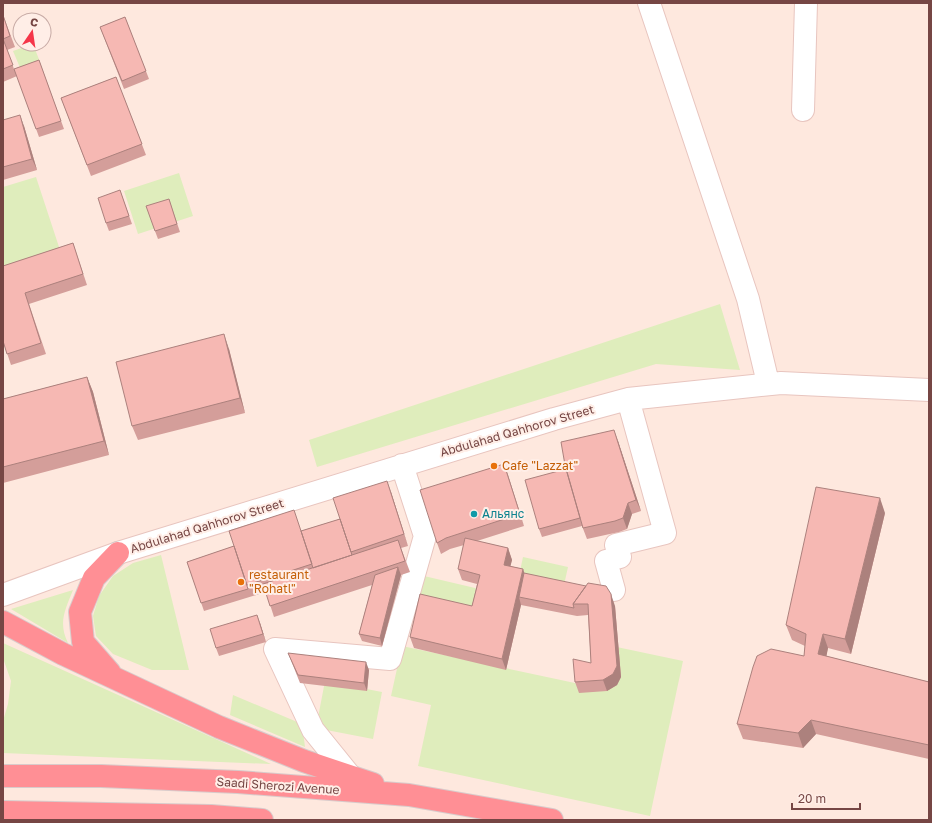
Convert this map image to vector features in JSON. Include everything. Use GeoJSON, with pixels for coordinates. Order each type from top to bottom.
{"type":"FeatureCollection","features":[{"type":"Feature","properties":{"kind":"highway"},"geometry":{"type":"LineString","coordinates":[[115,679],[83,642],[80,612],[94,578],[118,553]]}},
{"type":"Feature","properties":{"kind":"highway"},"geometry":{"type":"LineString","coordinates":[[3,622],[62,654],[219,727],[304,762],[409,795]]}},
{"type":"Feature","properties":{"kind":"highway","name":"Saadi Sherozi Avenue"},"geometry":{"type":"LineString","coordinates":[[3,776],[101,776],[238,782],[409,795],[552,820]]}},
{"type":"Feature","properties":{"kind":"highway"},"geometry":{"type":"LineString","coordinates":[[3,812],[211,816],[262,820]]}},
{"type":"Feature","properties":{"kind":"street"},"geometry":{"type":"LineString","coordinates":[[649,3],[748,299],[768,383]]}},
{"type":"Feature","properties":{"kind":"street"},"geometry":{"type":"LineString","coordinates":[[803,110],[806,3]]}},
{"type":"Feature","properties":{"kind":"street","name":"Abdulahad Qahhorov Street"},"geometry":{"type":"LineString","coordinates":[[3,595],[118,553],[554,419],[628,399],[768,383],[929,390]]}},
{"type":"Feature","properties":{"kind":"street"},"geometry":{"type":"LineString","coordinates":[[614,590],[606,561],[620,557],[616,545],[665,533],[628,399]]}},
{"type":"Feature","properties":{"kind":"street"},"geometry":{"type":"LineString","coordinates":[[351,777],[313,730],[274,649],[390,659],[424,536],[402,465]]}},
{"type":"Feature","properties":{"kind":"green space"},"geometry":{"type":"Polygon","coordinates":[[[13,52],[36,52],[40,62],[21,70],[13,52]]]}},
{"type":"Feature","properties":{"kind":"green space"},"geometry":{"type":"Polygon","coordinates":[[[179,173],[193,216],[138,234],[124,191],[179,173]]]}},
{"type":"Feature","properties":{"kind":"green space"},"geometry":{"type":"Polygon","coordinates":[[[36,177],[60,250],[3,268],[3,187],[36,177]]]}},
{"type":"Feature","properties":{"kind":"green space"},"geometry":{"type":"Polygon","coordinates":[[[720,304],[740,370],[656,364],[317,467],[309,440],[720,304]]]}},
{"type":"Feature","properties":{"kind":"green space"},"geometry":{"type":"Polygon","coordinates":[[[161,555],[189,670],[152,670],[113,654],[96,636],[93,616],[99,596],[113,576],[133,563],[161,555]]]}},
{"type":"Feature","properties":{"kind":"green space"},"geometry":{"type":"Polygon","coordinates":[[[523,557],[568,567],[562,594],[517,585],[523,557]]]}},
{"type":"Feature","properties":{"kind":"green space"},"geometry":{"type":"Polygon","coordinates":[[[424,576],[492,592],[485,623],[416,607],[424,576]]]}},
{"type":"Feature","properties":{"kind":"green space"},"geometry":{"type":"Polygon","coordinates":[[[73,590],[65,610],[63,623],[63,629],[68,643],[11,609],[73,590]]]}},
{"type":"Feature","properties":{"kind":"green space"},"geometry":{"type":"Polygon","coordinates":[[[3,643],[271,764],[3,753],[3,721],[8,704],[11,681],[3,658],[3,643]]]}},
{"type":"Feature","properties":{"kind":"green space"},"geometry":{"type":"Polygon","coordinates":[[[402,646],[603,689],[612,646],[683,661],[650,816],[418,766],[431,705],[391,696],[402,646]]]}},
{"type":"Feature","properties":{"kind":"green space"},"geometry":{"type":"Polygon","coordinates":[[[325,681],[382,692],[373,739],[316,728],[325,681]]]}},
{"type":"Feature","properties":{"kind":"green space"},"geometry":{"type":"Polygon","coordinates":[[[233,695],[302,724],[305,747],[230,715],[233,695]]]}},
{"type":"Feature","properties":{"kind":"building"},"geometry":{"type":"Polygon","coordinates":[[[3,15],[10,36],[3,39],[3,15]]]}},
{"type":"Feature","properties":{"kind":"building"},"geometry":{"type":"Polygon","coordinates":[[[125,17],[146,71],[122,81],[100,27],[125,17]]]}},
{"type":"Feature","properties":{"kind":"building"},"geometry":{"type":"Polygon","coordinates":[[[3,39],[13,65],[3,69],[3,39]]]}},
{"type":"Feature","properties":{"kind":"building"},"geometry":{"type":"Polygon","coordinates":[[[39,60],[61,121],[36,129],[14,69],[39,60]]]}},
{"type":"Feature","properties":{"kind":"building"},"geometry":{"type":"Polygon","coordinates":[[[116,77],[142,144],[87,165],[61,98],[116,77]]]}},
{"type":"Feature","properties":{"kind":"building"},"geometry":{"type":"Polygon","coordinates":[[[20,115],[32,159],[3,167],[3,120],[20,115]]]}},
{"type":"Feature","properties":{"kind":"building"},"geometry":{"type":"Polygon","coordinates":[[[120,190],[129,216],[106,223],[98,198],[120,190]]]}},
{"type":"Feature","properties":{"kind":"building"},"geometry":{"type":"Polygon","coordinates":[[[169,199],[177,224],[155,231],[146,206],[169,199]]]}},
{"type":"Feature","properties":{"kind":"building"},"geometry":{"type":"Polygon","coordinates":[[[73,243],[83,274],[25,293],[41,343],[7,354],[3,341],[3,266],[73,243]]]}},
{"type":"Feature","properties":{"kind":"building"},"geometry":{"type":"Polygon","coordinates":[[[224,334],[240,398],[132,426],[116,362],[224,334]]]}},
{"type":"Feature","properties":{"kind":"building"},"geometry":{"type":"Polygon","coordinates":[[[87,377],[104,441],[3,467],[3,399],[87,377]]]}},
{"type":"Feature","properties":{"kind":"building"},"geometry":{"type":"Polygon","coordinates":[[[614,430],[636,500],[628,503],[623,518],[583,528],[565,465],[561,442],[614,430]]]}},
{"type":"Feature","properties":{"kind":"building","name":"Альянс"},"geometry":{"type":"Polygon","coordinates":[[[504,464],[520,514],[446,538],[437,543],[420,490],[504,464]]]}},
{"type":"Feature","properties":{"kind":"building"},"geometry":{"type":"Polygon","coordinates":[[[566,469],[580,518],[539,529],[525,480],[566,469]]]}},
{"type":"Feature","properties":{"kind":"building"},"geometry":{"type":"Polygon","coordinates":[[[387,481],[404,534],[351,552],[333,498],[387,481]]]}},
{"type":"Feature","properties":{"kind":"building"},"geometry":{"type":"Polygon","coordinates":[[[816,487],[880,498],[845,639],[823,634],[818,654],[929,682],[929,745],[811,720],[798,733],[737,724],[757,656],[771,649],[804,656],[806,634],[786,625],[816,487]]]}},
{"type":"Feature","properties":{"kind":"building"},"geometry":{"type":"Polygon","coordinates":[[[294,510],[312,564],[247,585],[229,531],[294,510]]]}},
{"type":"Feature","properties":{"kind":"building"},"geometry":{"type":"Polygon","coordinates":[[[340,519],[352,555],[313,568],[301,531],[340,519]]]}},
{"type":"Feature","properties":{"kind":"building"},"geometry":{"type":"Polygon","coordinates":[[[465,538],[508,548],[504,565],[523,569],[502,659],[410,637],[420,594],[472,606],[480,575],[458,569],[465,538]]]}},
{"type":"Feature","properties":{"kind":"building"},"geometry":{"type":"Polygon","coordinates":[[[398,540],[405,561],[270,606],[263,584],[398,540]]]}},
{"type":"Feature","properties":{"kind":"building"},"geometry":{"type":"Polygon","coordinates":[[[234,546],[248,589],[201,603],[187,562],[234,546]]]}},
{"type":"Feature","properties":{"kind":"building"},"geometry":{"type":"Polygon","coordinates":[[[398,567],[380,638],[359,634],[375,575],[398,567]]]}},
{"type":"Feature","properties":{"kind":"building"},"geometry":{"type":"Polygon","coordinates":[[[524,573],[586,586],[573,604],[574,608],[519,597],[524,573]]]}},
{"type":"Feature","properties":{"kind":"building"},"geometry":{"type":"Polygon","coordinates":[[[588,583],[606,586],[611,594],[617,666],[613,674],[603,680],[575,682],[573,659],[591,663],[588,604],[573,604],[588,583]]]}},
{"type":"Feature","properties":{"kind":"building"},"geometry":{"type":"Polygon","coordinates":[[[257,615],[263,634],[216,648],[210,629],[257,615]]]}},
{"type":"Feature","properties":{"kind":"building"},"geometry":{"type":"Polygon","coordinates":[[[288,653],[366,662],[364,683],[298,675],[288,653]]]}},
{"type":"Feature","properties":{"kind":"place","name":"Cafe \"Lazzat\""},"geometry":{"type":"Point","coordinates":[494,466]}},
{"type":"Feature","properties":{"kind":"place","name":"Альянс"},"geometry":{"type":"Point","coordinates":[474,514]}},
{"type":"Feature","properties":{"kind":"place","name":"restaurant \"Rohatl\""},"geometry":{"type":"Point","coordinates":[241,582]}}]}
